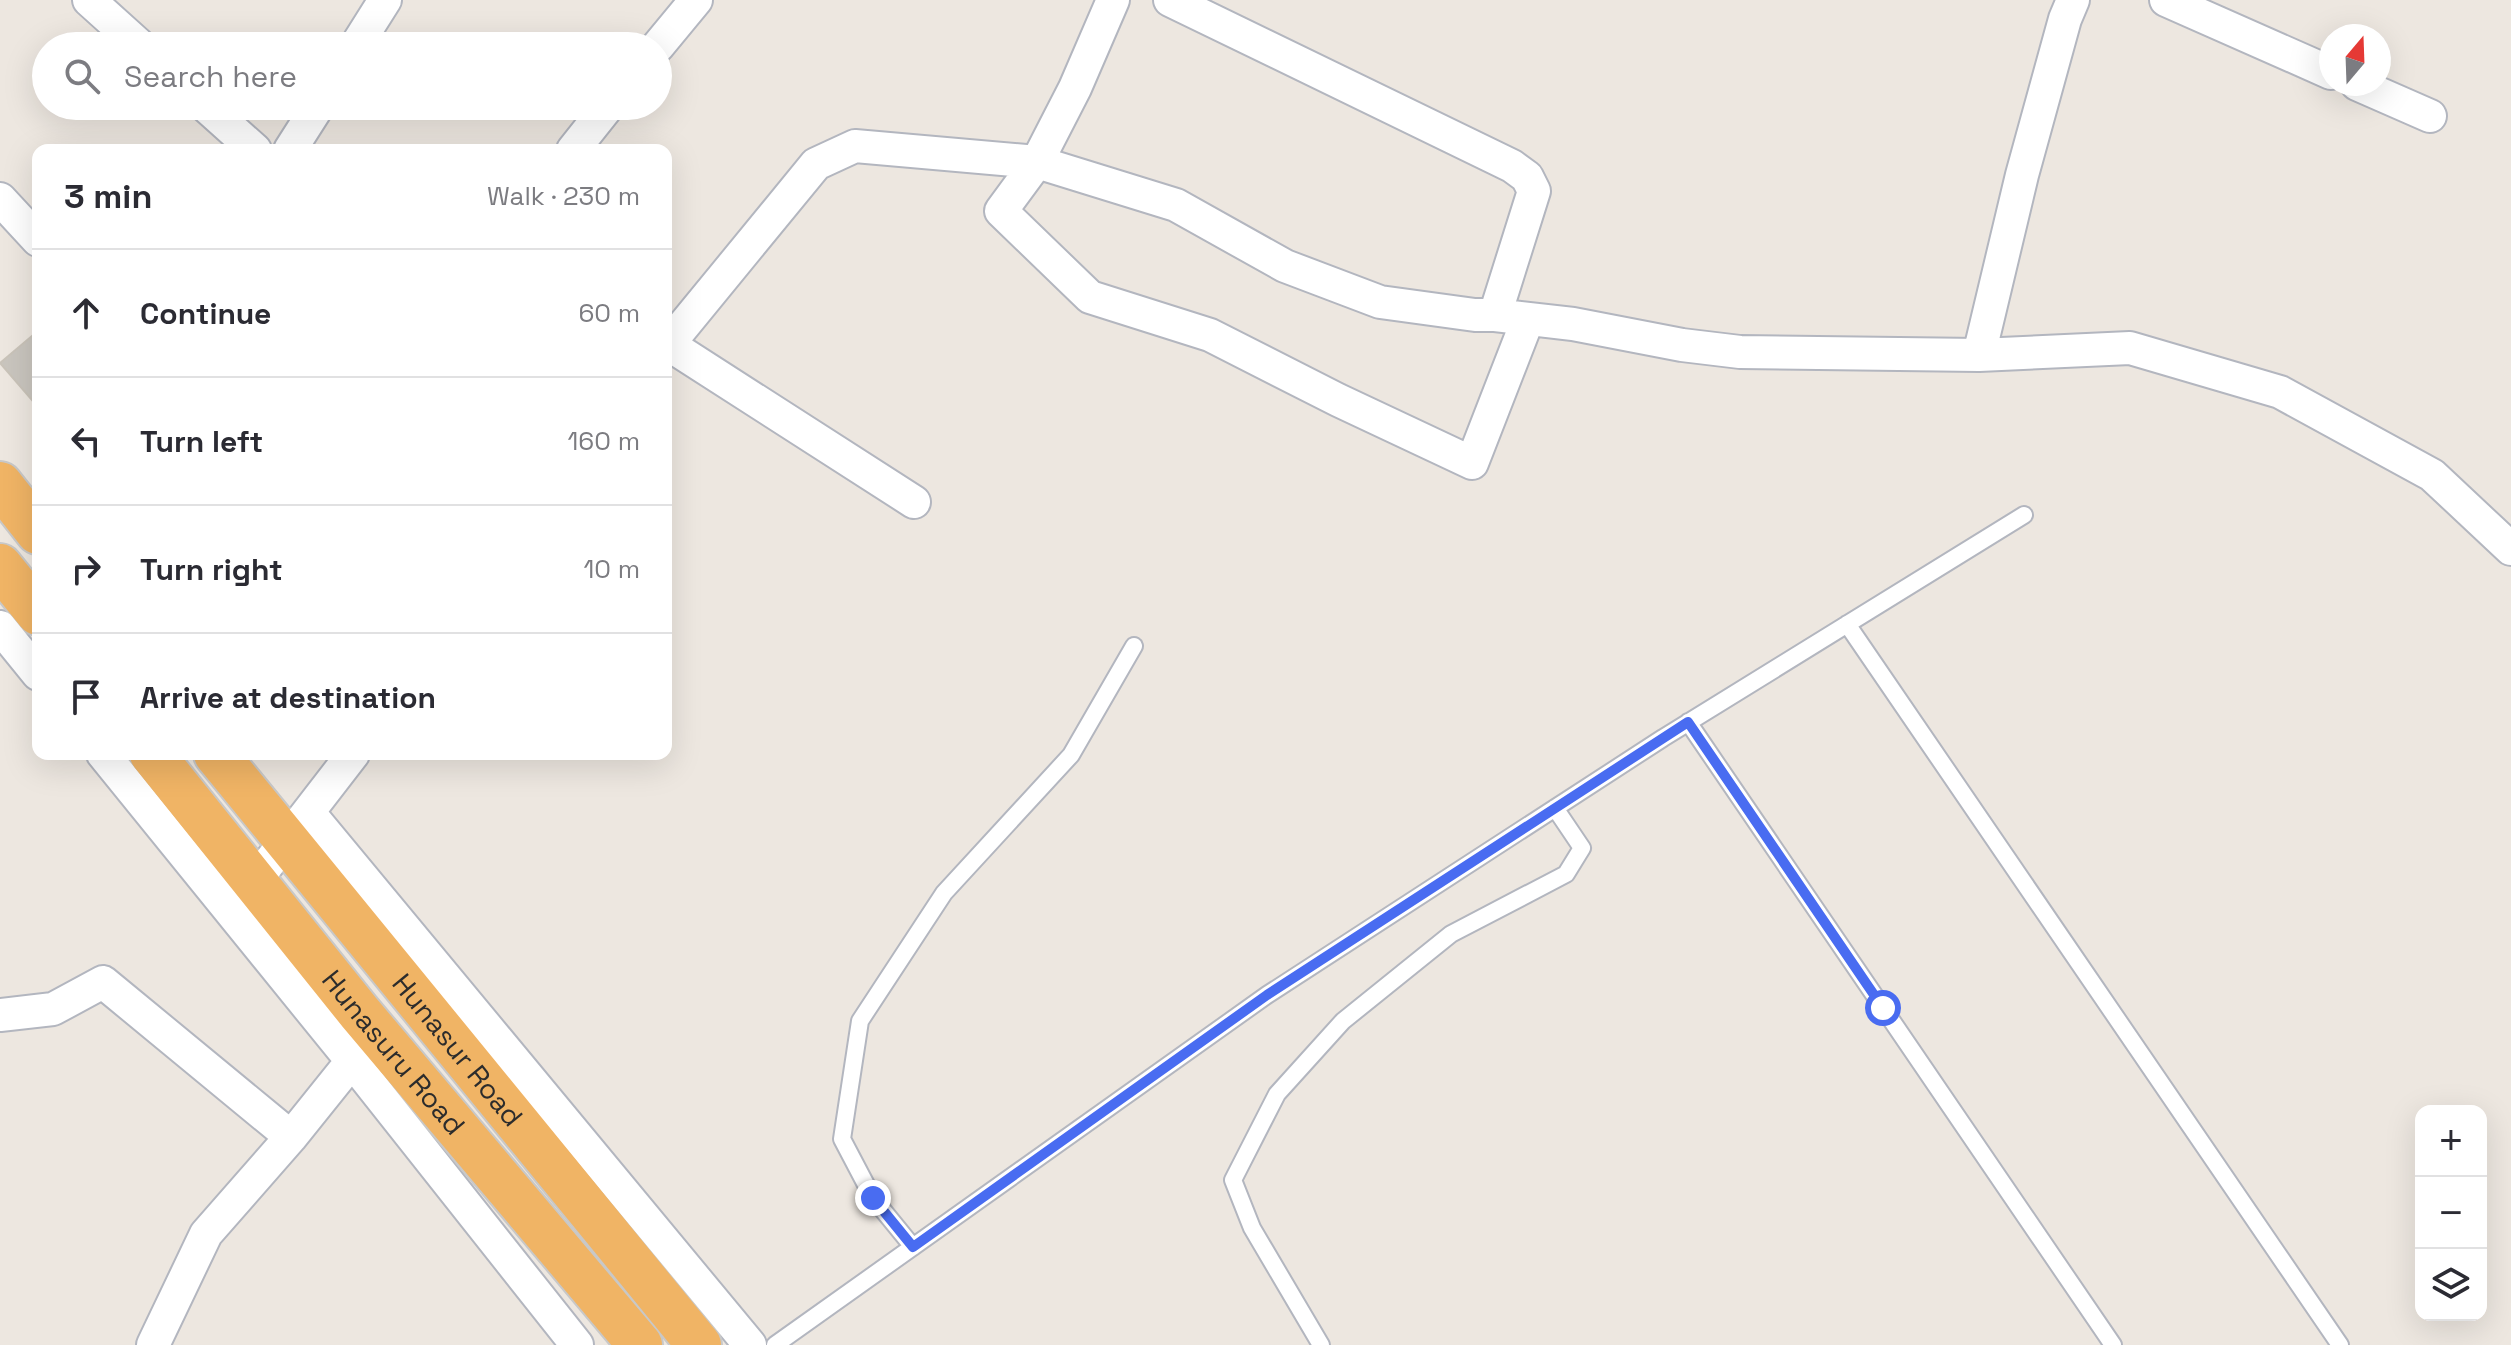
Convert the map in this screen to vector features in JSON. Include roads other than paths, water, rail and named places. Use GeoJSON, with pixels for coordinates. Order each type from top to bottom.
{"type":"FeatureCollection","features":[{"type":"Feature","properties":{"kind":"highway"},"geometry":{"type":"LineString","coordinates":[[0,484],[32,524]]}},
{"type":"Feature","properties":{"kind":"highway"},"geometry":{"type":"LineString","coordinates":[[0,566],[32,606]]}},
{"type":"Feature","properties":{"kind":"highway","name":"Hunasuru Road"},"geometry":{"type":"LineString","coordinates":[[157,760],[359,1012],[640,1345]]}},
{"type":"Feature","properties":{"kind":"highway","name":"Hunasur Road"},"geometry":{"type":"LineString","coordinates":[[223,760],[297,827],[699,1345]]}},
{"type":"Feature","properties":{"kind":"street"},"geometry":{"type":"LineString","coordinates":[[89,0],[124,32]]}},
{"type":"Feature","properties":{"kind":"street"},"geometry":{"type":"LineString","coordinates":[[365,32],[385,0]]}},
{"type":"Feature","properties":{"kind":"street"},"geometry":{"type":"LineString","coordinates":[[670,32],[696,0]]}},
{"type":"Feature","properties":{"kind":"street"},"geometry":{"type":"LineString","coordinates":[[1113,0],[1075,88],[1037,162],[1001,211],[1090,297],[1210,335],[1472,463],[1528,319]]}},
{"type":"Feature","properties":{"kind":"street"},"geometry":{"type":"LineString","coordinates":[[1170,0],[1512,166],[1527,177],[1534,191],[1495,315]]}},
{"type":"Feature","properties":{"kind":"street"},"geometry":{"type":"LineString","coordinates":[[1979,355],[2022,175],[2073,0]]}},
{"type":"Feature","properties":{"kind":"street"},"geometry":{"type":"LineString","coordinates":[[2166,0],[2319,68]]}},
{"type":"Feature","properties":{"kind":"street"},"geometry":{"type":"LineString","coordinates":[[2384,96],[2430,116]]}},
{"type":"Feature","properties":{"kind":"street"},"geometry":{"type":"LineString","coordinates":[[222,120],[248,144]]}},
{"type":"Feature","properties":{"kind":"street"},"geometry":{"type":"LineString","coordinates":[[294,144],[309,120]]}},
{"type":"Feature","properties":{"kind":"street"},"geometry":{"type":"LineString","coordinates":[[578,144],[597,120]]}},
{"type":"Feature","properties":{"kind":"street"},"geometry":{"type":"LineString","coordinates":[[672,339],[816,164],[855,146],[1037,162],[1176,205],[1285,266],[1380,302],[1573,324],[1682,345],[1740,352],[1979,355],[2130,348],[2280,392],[2432,475],[2511,549]]}},
{"type":"Feature","properties":{"kind":"street"},"geometry":{"type":"LineString","coordinates":[[0,199],[32,234]]}},
{"type":"Feature","properties":{"kind":"street"},"geometry":{"type":"LineString","coordinates":[[672,348],[914,502]]}},
{"type":"Feature","properties":{"kind":"street"},"geometry":{"type":"LineString","coordinates":[[0,627],[32,667]]}},
{"type":"Feature","properties":{"kind":"street"},"geometry":{"type":"LineString","coordinates":[[108,760],[577,1345]]}},
{"type":"Feature","properties":{"kind":"street"},"geometry":{"type":"LineString","coordinates":[[255,881],[348,760]]}},
{"type":"Feature","properties":{"kind":"street"},"geometry":{"type":"LineString","coordinates":[[297,827],[750,1345]]}},
{"type":"Feature","properties":{"kind":"street"},"geometry":{"type":"LineString","coordinates":[[0,1015],[53,1009],[103,982],[291,1137]]}},
{"type":"Feature","properties":{"kind":"street"},"geometry":{"type":"LineString","coordinates":[[153,1345],[206,1234],[352,1061]]}},
{"type":"Feature","properties":{"kind":"lane"},"geometry":{"type":"LineString","coordinates":[[775,1345],[1267,995],[1688,722],[2024,515]]}},
{"type":"Feature","properties":{"kind":"lane"},"geometry":{"type":"LineString","coordinates":[[1847,624],[2340,1345]]}},
{"type":"Feature","properties":{"kind":"lane"},"geometry":{"type":"LineString","coordinates":[[913,1247],[873,1198],[842,1139],[860,1021],[944,893],[1071,755],[1134,646]]}},
{"type":"Feature","properties":{"kind":"lane"},"geometry":{"type":"LineString","coordinates":[[1688,722],[2113,1345]]}},
{"type":"Feature","properties":{"kind":"lane"},"geometry":{"type":"LineString","coordinates":[[1321,1345],[1252,1228],[1233,1180],[1277,1094],[1343,1021],[1451,934],[1566,874],[1582,848],[1555,808]]}}]}
